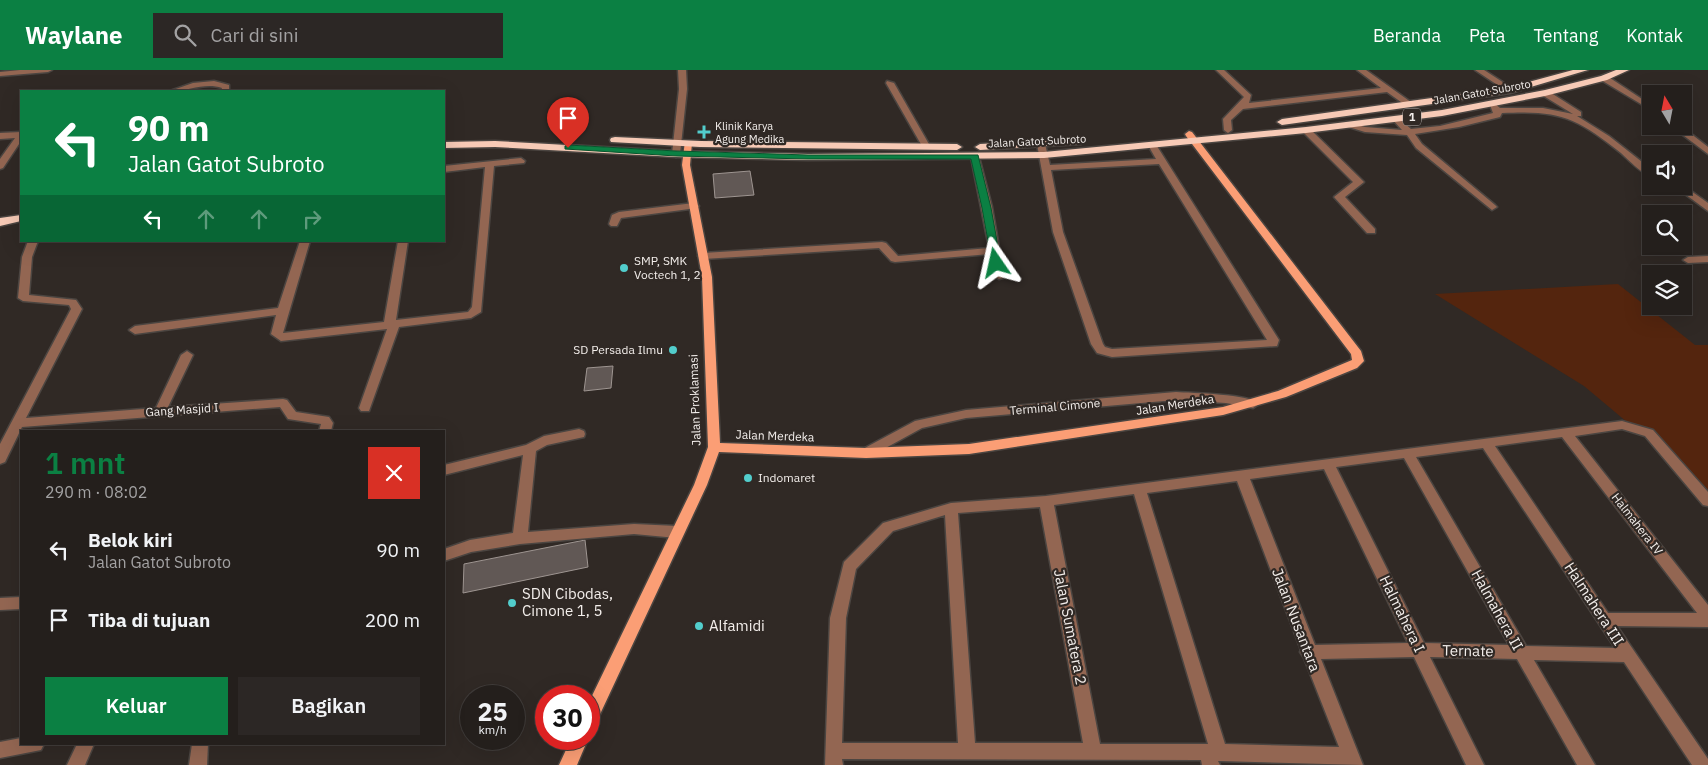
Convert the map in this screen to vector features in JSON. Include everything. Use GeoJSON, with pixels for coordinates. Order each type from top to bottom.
{"type":"FeatureCollection","features":[{"type":"Feature","properties":{"kind":"highway","name":"1"},"geometry":{"type":"LineString","coordinates":[[926,146],[970,147],[1193,138],[1228,130],[1510,90],[1583,70]]}},
{"type":"Feature","properties":{"kind":"highway","name":"Jalan Gatot Subroto"},"geometry":{"type":"LineString","coordinates":[[445,136],[469,135],[808,157],[1044,155],[1152,145],[1193,138],[1306,130],[1496,107],[1604,78],[1624,70]]}},
{"type":"Feature","properties":{"kind":"highway","name":"Jalan Gatot Subroto"},"geometry":{"type":"LineString","coordinates":[[445,145],[495,144],[682,148],[803,145],[926,146]]}},
{"type":"Feature","properties":{"kind":"highway"},"geometry":{"type":"LineString","coordinates":[[0,222],[20,218]]}},
{"type":"Feature","properties":{"kind":"highway"},"geometry":{"type":"LineString","coordinates":[[0,232],[20,228]]}},
{"type":"Feature","properties":{"kind":"main road","name":"Jalan Merdeka"},"geometry":{"type":"LineString","coordinates":[[714,447],[866,453],[969,449],[1156,422],[1253,404],[1353,365],[1359,358],[1193,138]]}},
{"type":"Feature","properties":{"kind":"main road","name":"Jalan Proklamasi"},"geometry":{"type":"LineString","coordinates":[[600,696],[677,532],[700,489],[709,468],[714,447],[707,276],[682,148]]}},
{"type":"Feature","properties":{"kind":"main road"},"geometry":{"type":"LineString","coordinates":[[568,765],[575,750]]}},
{"type":"Feature","properties":{"kind":"street"},"geometry":{"type":"LineString","coordinates":[[0,74],[48,70]]}},
{"type":"Feature","properties":{"kind":"street"},"geometry":{"type":"LineString","coordinates":[[682,70],[682,148]]}},
{"type":"Feature","properties":{"kind":"street"},"geometry":{"type":"LineString","coordinates":[[1220,70],[1248,96],[1247,101],[1238,107],[1227,119],[1228,130]]}},
{"type":"Feature","properties":{"kind":"street"},"geometry":{"type":"LineString","coordinates":[[1361,70],[1412,105]]}},
{"type":"Feature","properties":{"kind":"street"},"geometry":{"type":"LineString","coordinates":[[1480,70],[1510,90]]}},
{"type":"Feature","properties":{"kind":"street"},"geometry":{"type":"LineString","coordinates":[[1604,78],[1642,102]]}},
{"type":"Feature","properties":{"kind":"street"},"geometry":{"type":"LineString","coordinates":[[890,83],[926,146]]}},
{"type":"Feature","properties":{"kind":"street"},"geometry":{"type":"LineString","coordinates":[[177,90],[186,87],[216,84],[226,87],[225,90]]}},
{"type":"Feature","properties":{"kind":"street"},"geometry":{"type":"LineString","coordinates":[[1238,107],[1388,89]]}},
{"type":"Feature","properties":{"kind":"street"},"geometry":{"type":"LineString","coordinates":[[1545,93],[1593,124],[1642,159]]}},
{"type":"Feature","properties":{"kind":"street"},"geometry":{"type":"LineString","coordinates":[[1346,125],[1361,130],[1383,133],[1410,133],[1455,126],[1497,115],[1496,107],[1557,112],[1584,123],[1642,166]]}},
{"type":"Feature","properties":{"kind":"street"},"geometry":{"type":"LineString","coordinates":[[1396,119],[1410,133],[1419,146],[1492,207]]}},
{"type":"Feature","properties":{"kind":"street"},"geometry":{"type":"LineString","coordinates":[[1306,130],[1359,182],[1338,197],[1371,231]]}},
{"type":"Feature","properties":{"kind":"street"},"geometry":{"type":"LineString","coordinates":[[0,136],[20,135]]}},
{"type":"Feature","properties":{"kind":"street"},"geometry":{"type":"LineString","coordinates":[[1686,135],[1708,150]]}},
{"type":"Feature","properties":{"kind":"street"},"geometry":{"type":"LineString","coordinates":[[0,166],[20,136]]}},
{"type":"Feature","properties":{"kind":"street"},"geometry":{"type":"LineString","coordinates":[[1697,144],[1708,143]]}},
{"type":"Feature","properties":{"kind":"street"},"geometry":{"type":"LineString","coordinates":[[1041,144],[1058,232],[1097,344],[1101,350],[1112,353],[1273,343],[1273,340],[1152,145]]}},
{"type":"Feature","properties":{"kind":"street"},"geometry":{"type":"LineString","coordinates":[[975,157],[987,208],[999,276]]}},
{"type":"Feature","properties":{"kind":"street"},"geometry":{"type":"LineString","coordinates":[[445,169],[521,161]]}},
{"type":"Feature","properties":{"kind":"street"},"geometry":{"type":"LineString","coordinates":[[1047,168],[1162,161]]}},
{"type":"Feature","properties":{"kind":"street"},"geometry":{"type":"LineString","coordinates":[[305,242],[277,330],[277,334],[281,337],[465,316],[475,312],[490,164]]}},
{"type":"Feature","properties":{"kind":"street"},"geometry":{"type":"LineString","coordinates":[[1682,195],[1693,204]]}},
{"type":"Feature","properties":{"kind":"street"},"geometry":{"type":"LineString","coordinates":[[1690,195],[1708,208]]}},
{"type":"Feature","properties":{"kind":"street"},"geometry":{"type":"LineString","coordinates":[[614,224],[615,217],[620,215],[694,206]]}},
{"type":"Feature","properties":{"kind":"street"},"geometry":{"type":"LineString","coordinates":[[1,453],[77,309],[72,302],[23,298],[27,257],[34,242]]}},
{"type":"Feature","properties":{"kind":"street"},"geometry":{"type":"LineString","coordinates":[[365,408],[392,325],[403,242]]}},
{"type":"Feature","properties":{"kind":"street"},"geometry":{"type":"LineString","coordinates":[[703,256],[882,245],[895,259],[994,250]]}},
{"type":"Feature","properties":{"kind":"street"},"geometry":{"type":"LineString","coordinates":[[1688,260],[1708,259]]}},
{"type":"Feature","properties":{"kind":"street"},"geometry":{"type":"LineString","coordinates":[[135,330],[283,310]]}},
{"type":"Feature","properties":{"kind":"street"},"geometry":{"type":"LineString","coordinates":[[160,412],[187,355]]}},
{"type":"Feature","properties":{"kind":"street","name":"Terminal Cimone"},"geometry":{"type":"LineString","coordinates":[[866,453],[919,424],[966,414],[1176,396],[1226,399],[1253,404]]}},
{"type":"Feature","properties":{"kind":"street","name":"Gang Masjid I"},"geometry":{"type":"LineString","coordinates":[[18,423],[283,403],[286,405],[288,413],[292,416],[325,420],[327,423],[325,430]]}},
{"type":"Feature","properties":{"kind":"street"},"geometry":{"type":"LineString","coordinates":[[1352,760],[1093,752],[967,751],[834,758],[838,618],[849,566],[888,527],[951,508],[1046,501],[1622,425],[1649,433],[1708,501]]}},
{"type":"Feature","properties":{"kind":"street","name":"Halmahera IV"},"geometry":{"type":"LineString","coordinates":[[1565,432],[1708,616]]}},
{"type":"Feature","properties":{"kind":"street"},"geometry":{"type":"LineString","coordinates":[[445,470],[530,449],[544,441],[579,434]]}},
{"type":"Feature","properties":{"kind":"street","name":"Halmahera III"},"geometry":{"type":"LineString","coordinates":[[1486,443],[1606,619],[1702,765]]}},
{"type":"Feature","properties":{"kind":"street"},"geometry":{"type":"LineString","coordinates":[[520,538],[530,449]]}},
{"type":"Feature","properties":{"kind":"street","name":"Halmahera II"},"geometry":{"type":"LineString","coordinates":[[1408,454],[1586,765]]}},
{"type":"Feature","properties":{"kind":"street","name":"Halmahera I"},"geometry":{"type":"LineString","coordinates":[[1328,464],[1475,765]]}},
{"type":"Feature","properties":{"kind":"street","name":"Jalan Nusantara"},"geometry":{"type":"LineString","coordinates":[[1241,474],[1308,652],[1352,760]]}},
{"type":"Feature","properties":{"kind":"street"},"geometry":{"type":"LineString","coordinates":[[1140,489],[1212,757]]}},
{"type":"Feature","properties":{"kind":"street","name":"Jalan Sumatera 2"},"geometry":{"type":"LineString","coordinates":[[1046,501],[1093,752]]}},
{"type":"Feature","properties":{"kind":"street"},"geometry":{"type":"LineString","coordinates":[[951,508],[967,751]]}},
{"type":"Feature","properties":{"kind":"street"},"geometry":{"type":"LineString","coordinates":[[445,556],[470,546],[520,538],[634,529],[677,532]]}},
{"type":"Feature","properties":{"kind":"street"},"geometry":{"type":"LineString","coordinates":[[0,604],[20,603]]}},
{"type":"Feature","properties":{"kind":"street"},"geometry":{"type":"LineString","coordinates":[[1606,619],[1708,620]]}},
{"type":"Feature","properties":{"kind":"street","name":"Ternate"},"geometry":{"type":"LineString","coordinates":[[1308,652],[1420,650],[1628,655]]}},
{"type":"Feature","properties":{"kind":"street"},"geometry":{"type":"LineString","coordinates":[[0,750],[29,745]]}},
{"type":"Feature","properties":{"kind":"street"},"geometry":{"type":"LineString","coordinates":[[76,765],[85,745]]}},
{"type":"Feature","properties":{"kind":"street"},"geometry":{"type":"LineString","coordinates":[[198,765],[200,745]]}},
{"type":"Feature","properties":{"kind":"shaded area"},"geometry":{"type":"Polygon","coordinates":[[[1618,284],[1642,303],[1642,315],[1657,315],[1695,345],[1708,345],[1708,490],[1584,386],[1435,294],[1618,284]]]}},
{"type":"Feature","properties":{"kind":"building"},"geometry":{"type":"Polygon","coordinates":[[[750,171],[754,195],[715,198],[713,174],[750,171]]]}},
{"type":"Feature","properties":{"kind":"building"},"geometry":{"type":"Polygon","coordinates":[[[613,366],[611,388],[584,391],[587,368],[613,366]]]}},
{"type":"Feature","properties":{"kind":"building"},"geometry":{"type":"Polygon","coordinates":[[[585,540],[588,567],[463,593],[464,564],[585,540]]]}},
{"type":"Feature","properties":{"kind":"place","name":"Klinik Karya Agung Medika"},"geometry":{"type":"Point","coordinates":[704,132]}},
{"type":"Feature","properties":{"kind":"place","name":"SMP, SMK Voctech 1, 2"},"geometry":{"type":"Point","coordinates":[624,268]}},
{"type":"Feature","properties":{"kind":"place","name":"SD Persada Ilmu"},"geometry":{"type":"Point","coordinates":[673,350]}},
{"type":"Feature","properties":{"kind":"place","name":"Indomaret"},"geometry":{"type":"Point","coordinates":[748,478]}},
{"type":"Feature","properties":{"kind":"place","name":"SDN Cibodas, Cimone 1, 5"},"geometry":{"type":"Point","coordinates":[512,603]}},
{"type":"Feature","properties":{"kind":"place","name":"Alfamidi"},"geometry":{"type":"Point","coordinates":[699,626]}},
{"type":"Feature","properties":{"kind":"route"},"geometry":{"type":"LineString","coordinates":[[568,148],[676,154],[808,157],[975,157],[987,208],[996,263]]}}]}
